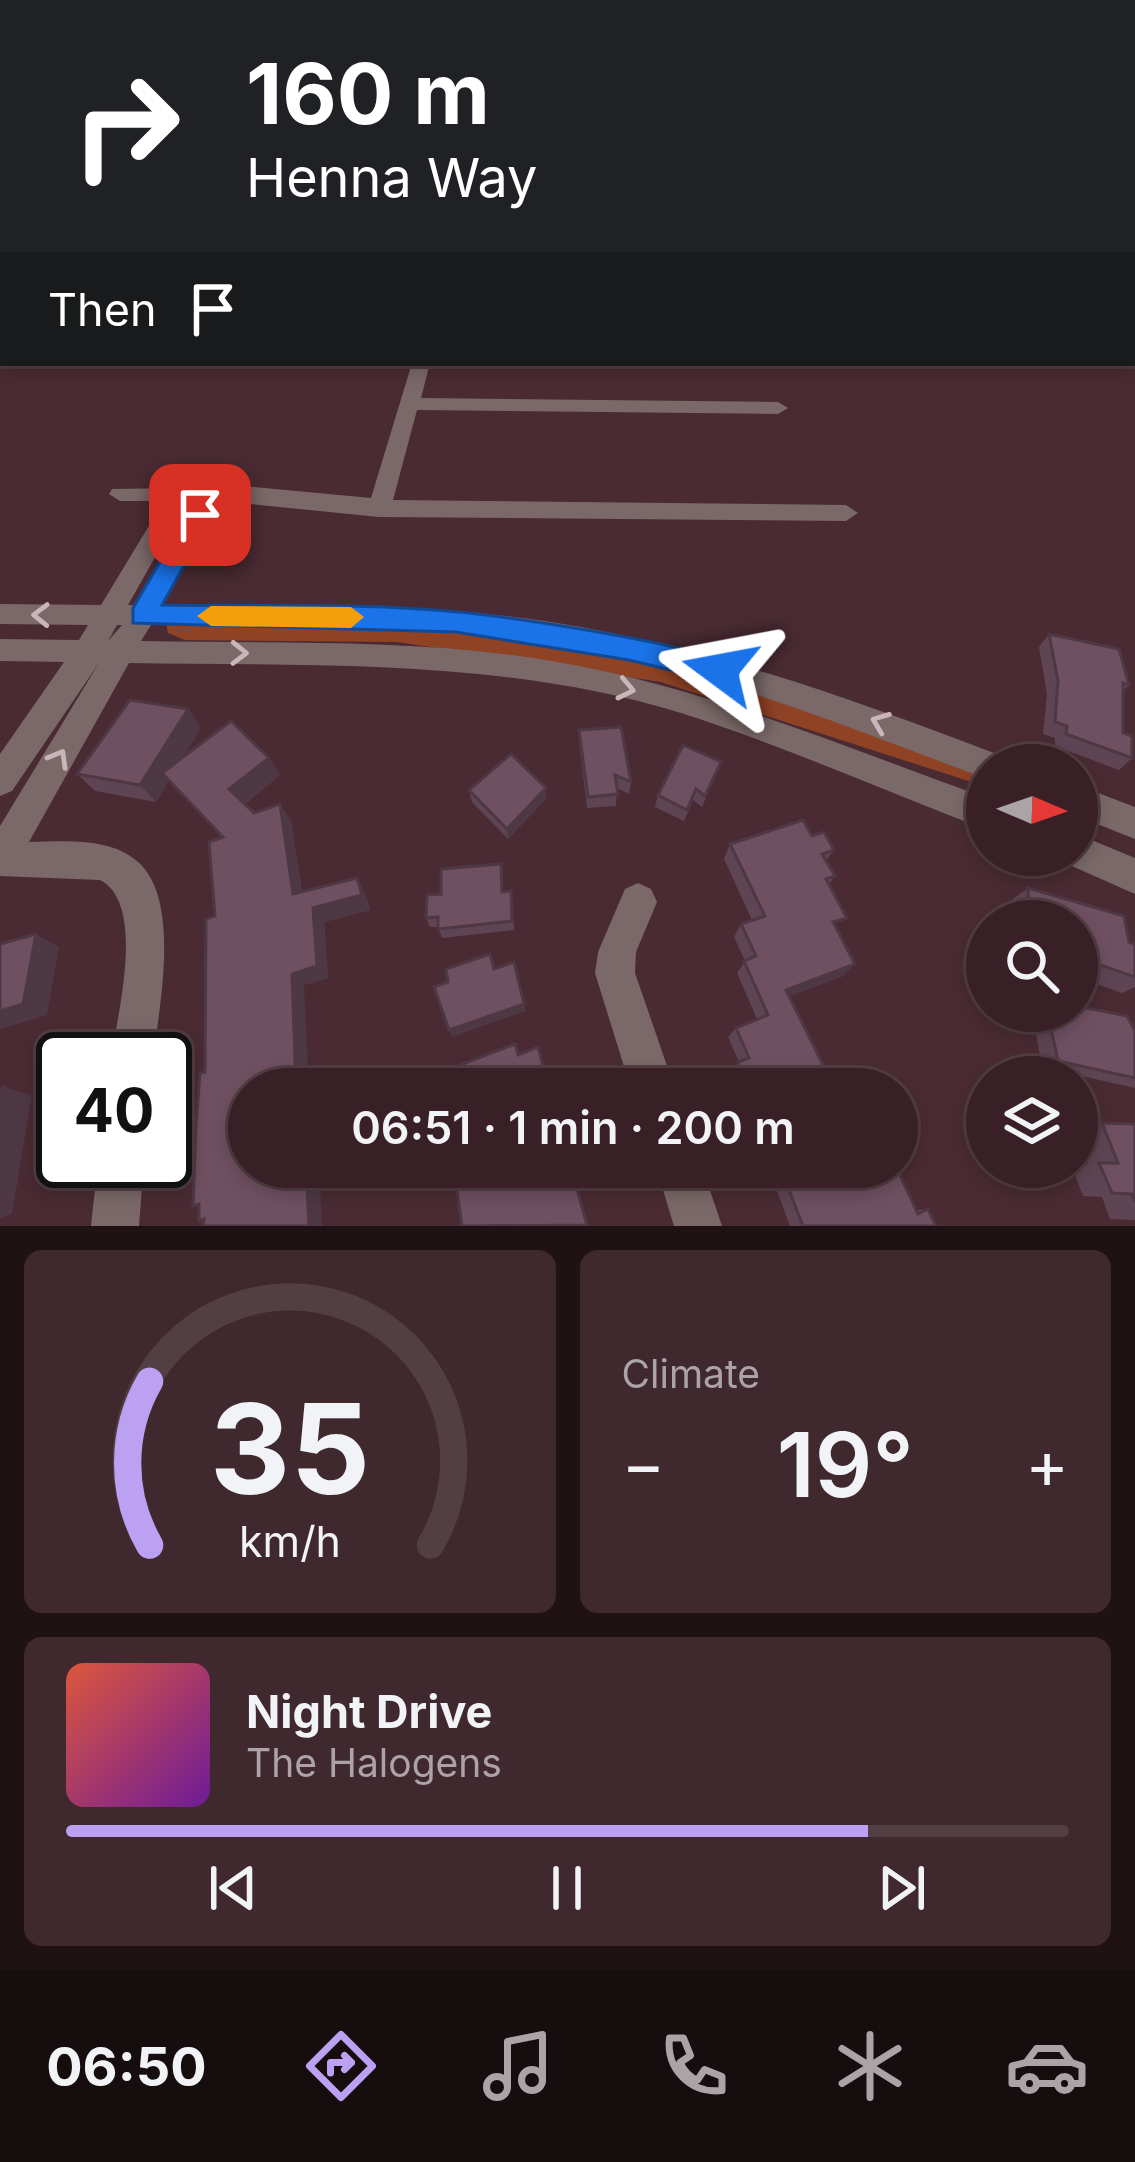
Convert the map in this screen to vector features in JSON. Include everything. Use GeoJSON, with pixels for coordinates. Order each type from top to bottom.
{"type":"FeatureCollection","features":[{"type":"Feature","properties":{"kind":"street"},"geometry":{"type":"LineString","coordinates":[[379,509],[420,366]]}},
{"type":"Feature","properties":{"kind":"street"},"geometry":{"type":"LineString","coordinates":[[410,404],[778,408]]}},
{"type":"Feature","properties":{"kind":"street"},"geometry":{"type":"LineString","coordinates":[[0,781],[110,616],[180,493]]}},
{"type":"Feature","properties":{"kind":"street"},"geometry":{"type":"LineString","coordinates":[[134,1032],[145,928],[143,900],[134,883],[104,862],[0,859],[213,493]]}},
{"type":"Feature","properties":{"kind":"street"},"geometry":{"type":"LineString","coordinates":[[120,494],[213,493],[379,509],[846,513]]}},
{"type":"Feature","properties":{"kind":"street"},"geometry":{"type":"LineString","coordinates":[[156,537],[187,537]]}},
{"type":"Feature","properties":{"kind":"street"},"geometry":{"type":"LineString","coordinates":[[0,614],[371,617],[523,629],[720,670],[966,756]]}},
{"type":"Feature","properties":{"kind":"street"},"geometry":{"type":"LineString","coordinates":[[0,650],[411,657],[550,672],[682,701],[966,806]]}},
{"type":"Feature","properties":{"kind":"street"},"geometry":{"type":"LineString","coordinates":[[1098,808],[1135,823]]}},
{"type":"Feature","properties":{"kind":"street"},"geometry":{"type":"LineString","coordinates":[[1098,860],[1135,876]]}},
{"type":"Feature","properties":{"kind":"street"},"geometry":{"type":"LineString","coordinates":[[638,902],[617,952],[615,973],[646,1068]]}},
{"type":"Feature","properties":{"kind":"street"},"geometry":{"type":"LineString","coordinates":[[115,1226],[119,1188]]}},
{"type":"Feature","properties":{"kind":"street"},"geometry":{"type":"LineString","coordinates":[[686,1188],[698,1226]]}},
{"type":"Feature","properties":{"kind":"shaded area"},"geometry":{"type":"Polygon","coordinates":[[[166,623],[310,624],[406,627],[550,642],[717,682],[825,717],[966,767],[966,780],[661,682],[397,642],[185,640],[168,633],[166,623]]]}},
{"type":"Feature","properties":{"kind":"building"},"geometry":{"type":"Polygon","coordinates":[[[1049,634],[1119,649],[1129,685],[1123,683],[1123,733],[1132,736],[1132,758],[1066,734],[1067,726],[1055,722],[1058,681],[1049,634]]]}},
{"type":"Feature","properties":{"kind":"building"},"geometry":{"type":"Polygon","coordinates":[[[130,700],[188,709],[140,785],[77,774],[130,700]]]}},
{"type":"Feature","properties":{"kind":"building"},"geometry":{"type":"Polygon","coordinates":[[[231,721],[269,758],[229,789],[254,813],[280,804],[293,894],[357,878],[362,895],[313,908],[317,966],[292,974],[295,1068],[228,1068],[228,1188],[307,1188],[309,1226],[203,1226],[199,1204],[193,1206],[200,1073],[205,1072],[206,919],[215,916],[209,842],[223,837],[162,773],[231,721]]]}},
{"type":"Feature","properties":{"kind":"building"},"geometry":{"type":"Polygon","coordinates":[[[621,727],[631,782],[615,775],[618,794],[588,797],[579,730],[621,727]]]}},
{"type":"Feature","properties":{"kind":"building"},"geometry":{"type":"Polygon","coordinates":[[[683,745],[721,762],[705,796],[696,789],[687,810],[658,795],[683,745]]]}},
{"type":"Feature","properties":{"kind":"building"},"geometry":{"type":"Polygon","coordinates":[[[511,754],[546,788],[507,829],[469,790],[511,754]]]}},
{"type":"Feature","properties":{"kind":"building"},"geometry":{"type":"Polygon","coordinates":[[[803,820],[812,836],[824,832],[834,850],[822,854],[835,876],[826,879],[847,918],[833,922],[855,964],[786,990],[825,1068],[740,1068],[738,1062],[749,1058],[736,1028],[768,1015],[744,961],[756,956],[741,924],[765,916],[730,844],[803,820]]]}},
{"type":"Feature","properties":{"kind":"building"},"geometry":{"type":"Polygon","coordinates":[[[501,864],[502,892],[511,891],[512,921],[438,929],[438,917],[426,918],[427,895],[441,894],[441,869],[501,864]]]}},
{"type":"Feature","properties":{"kind":"building"},"geometry":{"type":"Polygon","coordinates":[[[1028,888],[1069,900],[1029,900],[1028,888]]]}},
{"type":"Feature","properties":{"kind":"building"},"geometry":{"type":"Polygon","coordinates":[[[1098,908],[1124,916],[1129,942],[1135,944],[1135,977],[1098,964],[1098,908]]]}},
{"type":"Feature","properties":{"kind":"building"},"geometry":{"type":"Polygon","coordinates":[[[36,934],[23,1004],[0,1011],[0,944],[36,934]]]}},
{"type":"Feature","properties":{"kind":"building"},"geometry":{"type":"Polygon","coordinates":[[[490,954],[494,969],[514,962],[524,1004],[449,1030],[434,987],[448,982],[446,969],[490,954]]]}},
{"type":"Feature","properties":{"kind":"building"},"geometry":{"type":"Polygon","coordinates":[[[1098,1010],[1127,1016],[1135,1031],[1135,1078],[1098,1070],[1098,1056],[1057,1056],[1052,1032],[1098,1032],[1098,1010]]]}},
{"type":"Feature","properties":{"kind":"building"},"geometry":{"type":"Polygon","coordinates":[[[515,1044],[518,1055],[538,1047],[544,1068],[461,1068],[515,1044]]]}},
{"type":"Feature","properties":{"kind":"building"},"geometry":{"type":"Polygon","coordinates":[[[1102,1123],[1135,1124],[1135,1202],[1132,1194],[1112,1193],[1099,1163],[1118,1163],[1102,1123]]]}},
{"type":"Feature","properties":{"kind":"building"},"geometry":{"type":"Polygon","coordinates":[[[456,1188],[577,1188],[587,1225],[462,1226],[456,1188]]]}},
{"type":"Feature","properties":{"kind":"building"},"geometry":{"type":"Polygon","coordinates":[[[788,1188],[906,1188],[918,1214],[928,1209],[936,1226],[803,1226],[788,1188]]]}},
{"type":"Feature","properties":{"kind":"slow traffic"},"geometry":{"type":"LineString","coordinates":[[211,616],[351,617]]}},
{"type":"Feature","properties":{"kind":"route"},"geometry":{"type":"LineString","coordinates":[[200,515],[142,615],[456,622],[523,629],[720,670]]}}]}
